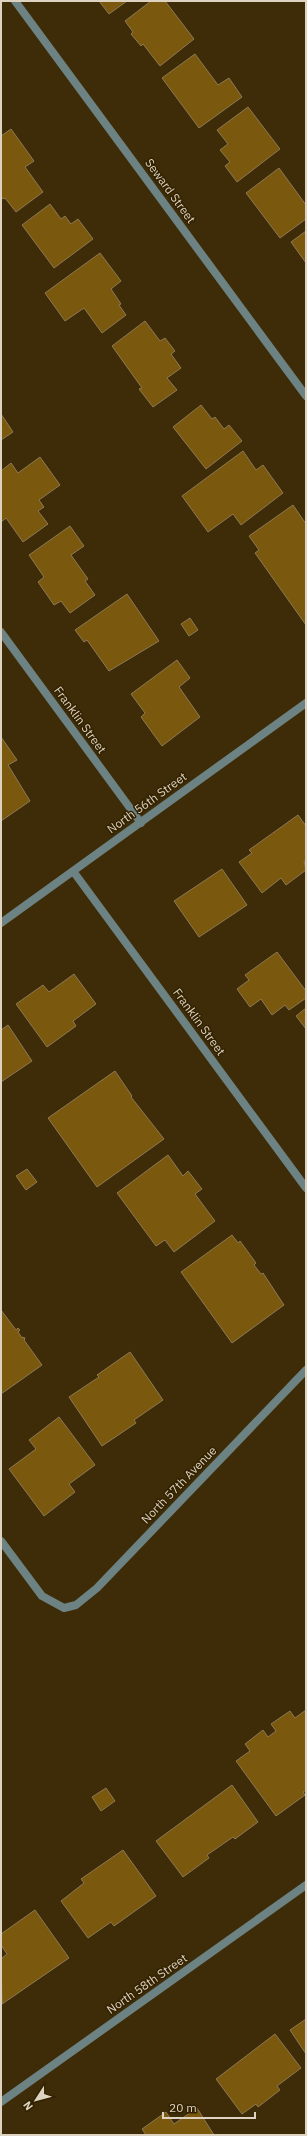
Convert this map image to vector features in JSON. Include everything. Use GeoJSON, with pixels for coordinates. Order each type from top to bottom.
{"type":"FeatureCollection","features":[{"type":"Feature","properties":{"kind":"street","name":"Seward Street"},"geometry":{"type":"LineString","coordinates":[[15,1],[306,396]]}},
{"type":"Feature","properties":{"kind":"street","name":"Franklin Street"},"geometry":{"type":"LineString","coordinates":[[1,632],[141,822]]}},
{"type":"Feature","properties":{"kind":"street","name":"North 56th Street"},"geometry":{"type":"LineString","coordinates":[[1,923],[306,703]]}},
{"type":"Feature","properties":{"kind":"street","name":"Franklin Street"},"geometry":{"type":"LineString","coordinates":[[73,871],[306,1188]]}},
{"type":"Feature","properties":{"kind":"street","name":"North 57th Avenue"},"geometry":{"type":"LineString","coordinates":[[1,1542],[42,1596],[64,1608],[76,1605],[97,1588],[306,1370]]}},
{"type":"Feature","properties":{"kind":"street","name":"North 58th Street"},"geometry":{"type":"LineString","coordinates":[[1,2102],[306,1885]]}},
{"type":"Feature","properties":{"kind":"building"},"geometry":{"type":"Polygon","coordinates":[[[99,1],[127,1],[109,14],[99,1]]]}},
{"type":"Feature","properties":{"kind":"building"},"geometry":{"type":"Polygon","coordinates":[[[151,1],[165,1],[194,39],[160,66],[143,44],[141,46],[131,34],[133,32],[125,21],[151,1]]]}},
{"type":"Feature","properties":{"kind":"building"},"geometry":{"type":"Polygon","coordinates":[[[195,54],[218,85],[229,78],[242,97],[199,128],[162,78],[195,54]]]}},
{"type":"Feature","properties":{"kind":"building"},"geometry":{"type":"Polygon","coordinates":[[[248,107],[280,149],[237,182],[225,166],[230,162],[220,150],[228,144],[217,130],[248,107]]]}},
{"type":"Feature","properties":{"kind":"building"},"geometry":{"type":"Polygon","coordinates":[[[11,129],[34,161],[25,167],[43,192],[16,212],[5,198],[3,199],[1,196],[1,136],[11,129]]]}},
{"type":"Feature","properties":{"kind":"building"},"geometry":{"type":"Polygon","coordinates":[[[279,168],[306,205],[306,219],[280,238],[246,193],[279,168]]]}},
{"type":"Feature","properties":{"kind":"building"},"geometry":{"type":"Polygon","coordinates":[[[50,204],[61,219],[65,216],[71,224],[78,219],[93,239],[54,268],[22,225],[50,204]]]}},
{"type":"Feature","properties":{"kind":"building"},"geometry":{"type":"Polygon","coordinates":[[[306,231],[306,263],[291,242],[306,231]]]}},
{"type":"Feature","properties":{"kind":"building"},"geometry":{"type":"Polygon","coordinates":[[[100,253],[121,281],[111,289],[126,315],[102,333],[84,308],[65,321],[45,293],[100,253]]]}},
{"type":"Feature","properties":{"kind":"building"},"geometry":{"type":"Polygon","coordinates":[[[145,321],[160,341],[165,338],[175,351],[171,354],[181,368],[167,378],[177,390],[153,407],[139,389],[142,388],[112,346],[145,321]]]}},
{"type":"Feature","properties":{"kind":"building"},"geometry":{"type":"Polygon","coordinates":[[[201,405],[212,419],[215,417],[224,429],[229,425],[242,441],[206,469],[173,427],[201,405]]]}},
{"type":"Feature","properties":{"kind":"building"},"geometry":{"type":"Polygon","coordinates":[[[1,414],[13,432],[1,440],[1,414]]]}},
{"type":"Feature","properties":{"kind":"building"},"geometry":{"type":"Polygon","coordinates":[[[243,451],[256,470],[263,465],[283,493],[241,525],[233,514],[208,532],[182,496],[243,451]]]}},
{"type":"Feature","properties":{"kind":"building"},"geometry":{"type":"Polygon","coordinates":[[[40,457],[60,485],[39,500],[44,507],[38,511],[48,524],[23,542],[6,518],[1,522],[1,471],[11,463],[18,473],[40,457]]]}},
{"type":"Feature","properties":{"kind":"building"},"geometry":{"type":"Polygon","coordinates":[[[293,505],[306,524],[306,625],[255,553],[259,550],[249,536],[293,505]]]}},
{"type":"Feature","properties":{"kind":"building"},"geometry":{"type":"Polygon","coordinates":[[[70,526],[84,546],[71,555],[88,579],[85,581],[95,595],[70,613],[61,601],[54,605],[38,582],[44,577],[29,555],[70,526]]]}},
{"type":"Feature","properties":{"kind":"building"},"geometry":{"type":"Polygon","coordinates":[[[127,594],[159,641],[109,671],[87,640],[84,642],[75,630],[127,594]]]}},
{"type":"Feature","properties":{"kind":"building"},"geometry":{"type":"Polygon","coordinates":[[[190,618],[198,630],[189,636],[181,624],[190,618]]]}},
{"type":"Feature","properties":{"kind":"building"},"geometry":{"type":"Polygon","coordinates":[[[177,660],[190,678],[179,687],[200,717],[162,746],[141,717],[145,713],[131,694],[177,660]]]}},
{"type":"Feature","properties":{"kind":"building"},"geometry":{"type":"Polygon","coordinates":[[[1,737],[17,760],[8,765],[30,801],[1,821],[1,737]]]}},
{"type":"Feature","properties":{"kind":"building"},"geometry":{"type":"Polygon","coordinates":[[[298,815],[306,826],[306,860],[304,861],[306,870],[286,885],[281,878],[262,893],[239,862],[252,853],[249,850],[298,815]]]}},
{"type":"Feature","properties":{"kind":"building"},"geometry":{"type":"Polygon","coordinates":[[[222,869],[247,905],[199,937],[174,901],[222,869]]]}},
{"type":"Feature","properties":{"kind":"building"},"geometry":{"type":"Polygon","coordinates":[[[277,952],[306,991],[306,998],[289,1010],[285,1005],[272,1015],[261,999],[250,1007],[237,989],[249,980],[245,975],[277,952]]]}},
{"type":"Feature","properties":{"kind":"building"},"geometry":{"type":"Polygon","coordinates":[[[74,974],[96,1004],[73,1021],[76,1026],[47,1047],[16,1004],[43,985],[49,992],[74,974]]]}},
{"type":"Feature","properties":{"kind":"building"},"geometry":{"type":"Polygon","coordinates":[[[306,1008],[306,1029],[296,1016],[306,1008]]]}},
{"type":"Feature","properties":{"kind":"building"},"geometry":{"type":"Polygon","coordinates":[[[8,1025],[32,1061],[1,1082],[1,1030],[8,1025]]]}},
{"type":"Feature","properties":{"kind":"building"},"geometry":{"type":"Polygon","coordinates":[[[115,1071],[132,1096],[131,1097],[164,1139],[97,1187],[48,1118],[115,1071]]]}},
{"type":"Feature","properties":{"kind":"building"},"geometry":{"type":"Polygon","coordinates":[[[168,1155],[183,1176],[188,1171],[202,1189],[195,1194],[215,1221],[174,1252],[165,1240],[156,1246],[117,1193],[168,1155]]]}},
{"type":"Feature","properties":{"kind":"building"},"geometry":{"type":"Polygon","coordinates":[[[27,1169],[37,1182],[26,1190],[16,1176],[27,1169]]]}},
{"type":"Feature","properties":{"kind":"building"},"geometry":{"type":"Polygon","coordinates":[[[232,1235],[238,1243],[240,1241],[256,1263],[254,1265],[261,1274],[263,1273],[284,1305],[232,1343],[181,1272],[232,1235]]]}},
{"type":"Feature","properties":{"kind":"building"},"geometry":{"type":"Polygon","coordinates":[[[1,1310],[16,1330],[18,1328],[20,1330],[18,1332],[22,1338],[24,1337],[24,1340],[42,1365],[1,1394],[1,1310]]]}},
{"type":"Feature","properties":{"kind":"building"},"geometry":{"type":"Polygon","coordinates":[[[130,1352],[163,1400],[134,1420],[136,1423],[102,1446],[69,1397],[99,1377],[97,1375],[130,1352]]]}},
{"type":"Feature","properties":{"kind":"building"},"geometry":{"type":"Polygon","coordinates":[[[59,1417],[95,1465],[69,1484],[75,1492],[44,1516],[9,1469],[36,1449],[29,1440],[59,1417]]]}},
{"type":"Feature","properties":{"kind":"building"},"geometry":{"type":"Polygon","coordinates":[[[306,1710],[306,1790],[303,1792],[305,1795],[276,1816],[236,1761],[250,1751],[245,1744],[263,1730],[268,1737],[276,1731],[271,1724],[290,1711],[295,1718],[306,1710]]]}},
{"type":"Feature","properties":{"kind":"building"},"geometry":{"type":"Polygon","coordinates":[[[232,1785],[258,1822],[235,1839],[233,1837],[207,1855],[209,1858],[183,1877],[156,1841],[232,1785]]]}},
{"type":"Feature","properties":{"kind":"building"},"geometry":{"type":"Polygon","coordinates":[[[106,1788],[115,1801],[101,1811],[92,1797],[106,1788]]]}},
{"type":"Feature","properties":{"kind":"building"},"geometry":{"type":"Polygon","coordinates":[[[123,1850],[156,1896],[114,1926],[111,1922],[88,1938],[61,1901],[84,1883],[81,1879],[123,1850]]]}},
{"type":"Feature","properties":{"kind":"building"},"geometry":{"type":"Polygon","coordinates":[[[35,1910],[69,1958],[2,2004],[1,1959],[7,1954],[1,1945],[1,1934],[35,1910]]]}},
{"type":"Feature","properties":{"kind":"building"},"geometry":{"type":"Polygon","coordinates":[[[306,2019],[306,2054],[290,2030],[306,2019]]]}},
{"type":"Feature","properties":{"kind":"building"},"geometry":{"type":"Polygon","coordinates":[[[275,2034],[301,2068],[277,2086],[280,2090],[258,2107],[256,2104],[242,2114],[216,2079],[275,2034]]]}},
{"type":"Feature","properties":{"kind":"building"},"geometry":{"type":"Polygon","coordinates":[[[197,2108],[214,2135],[146,2135],[142,2129],[166,2112],[174,2124],[197,2108]]]}}]}
